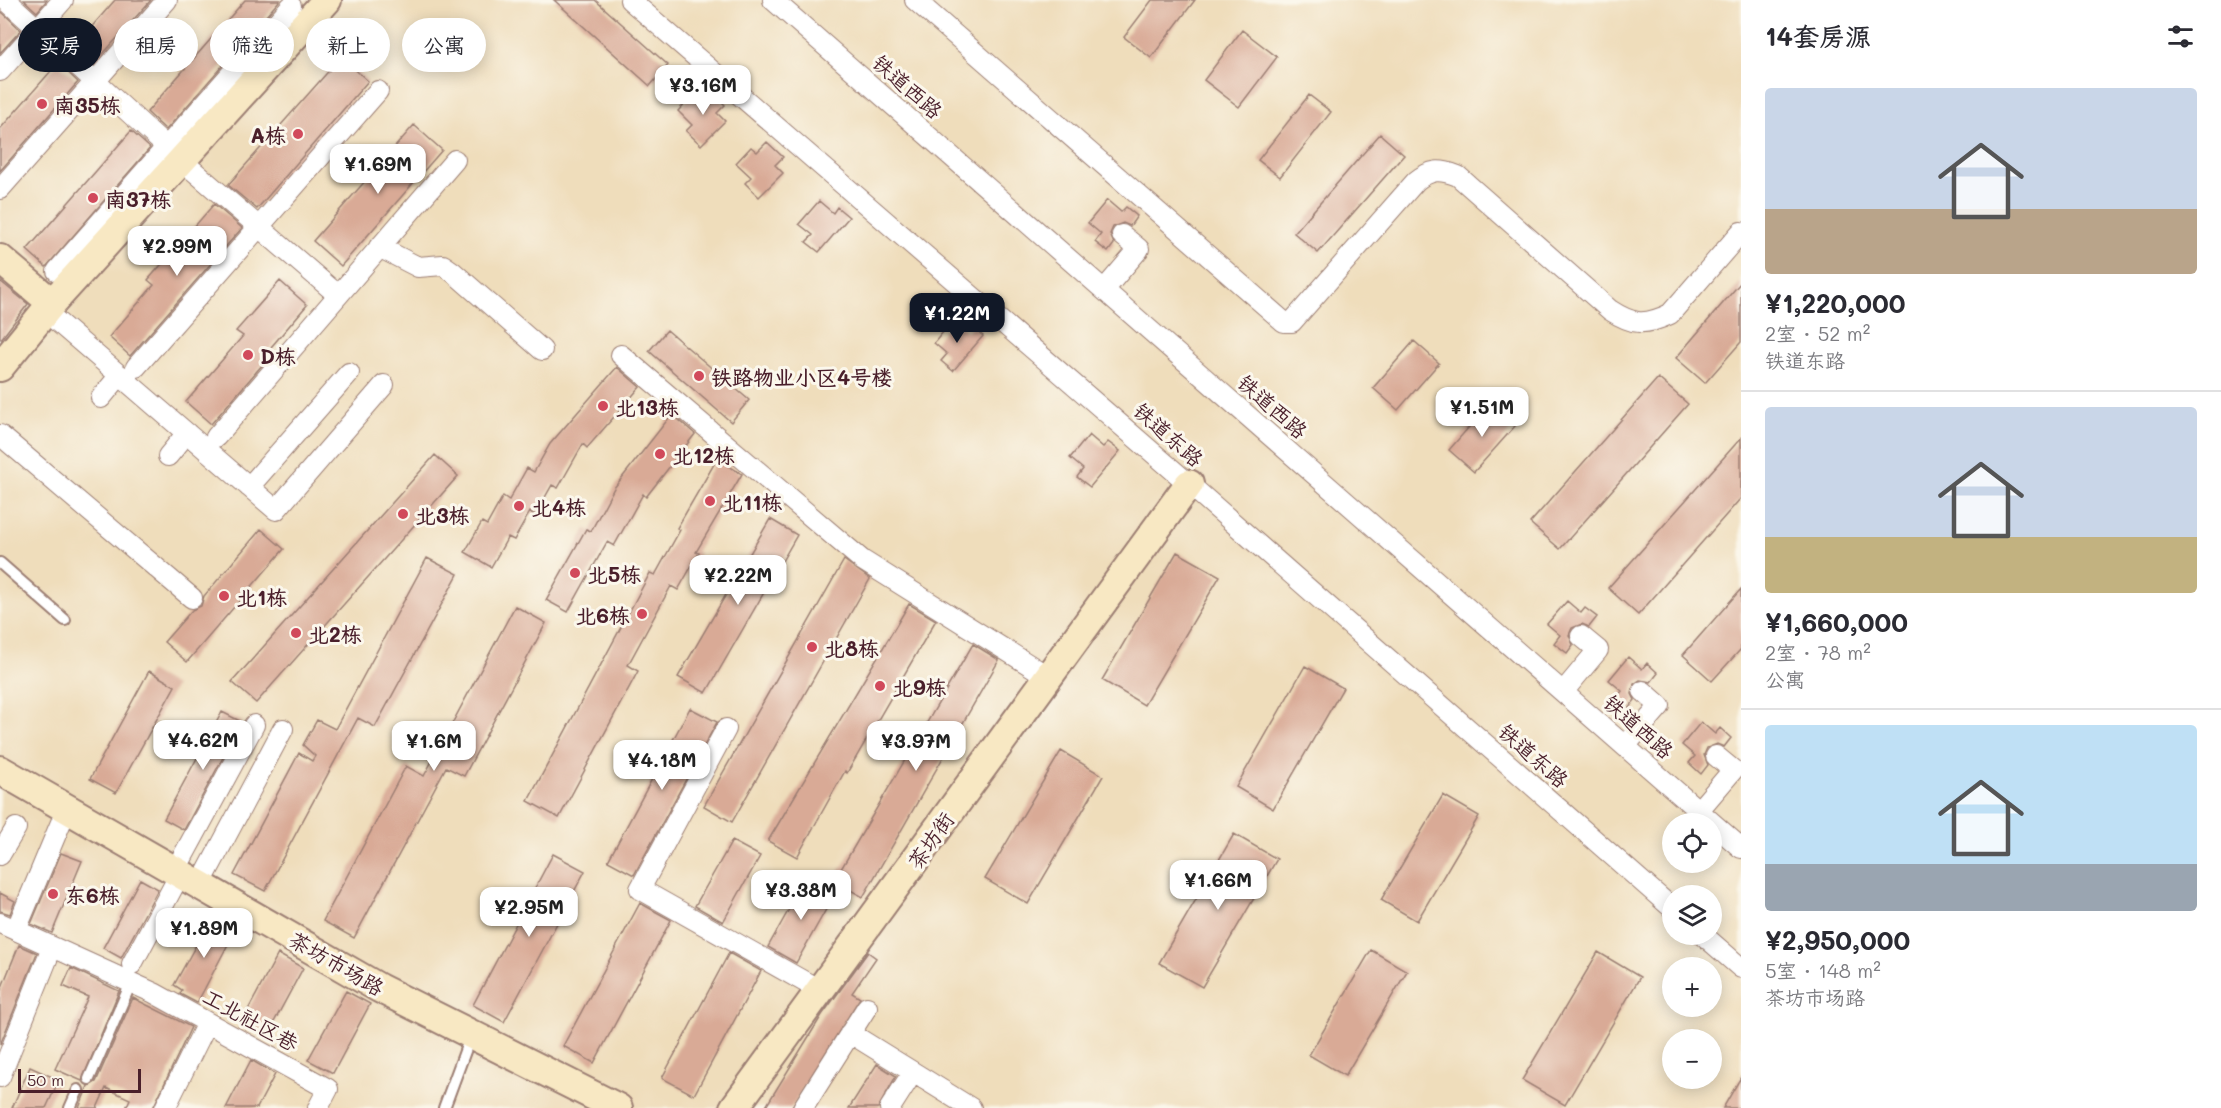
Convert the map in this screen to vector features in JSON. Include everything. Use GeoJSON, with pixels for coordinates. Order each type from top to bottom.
{"type":"FeatureCollection","features":[{"type":"Feature","properties":{"kind":"street"},"geometry":{"type":"LineString","coordinates":[[6,0],[26,18]]}},
{"type":"Feature","properties":{"kind":"street"},"geometry":{"type":"LineString","coordinates":[[47,18],[63,0]]}},
{"type":"Feature","properties":{"kind":"street"},"geometry":{"type":"LineString","coordinates":[[0,189],[167,0]]}},
{"type":"Feature","properties":{"kind":"street"},"geometry":{"type":"LineString","coordinates":[[57,271],[327,0]]}},
{"type":"Feature","properties":{"kind":"street","name":"铁道东路"},"geometry":{"type":"LineString","coordinates":[[630,0],[1189,484],[1662,899]]}},
{"type":"Feature","properties":{"kind":"street","name":"铁道西路"},"geometry":{"type":"LineString","coordinates":[[773,0],[1741,848]]}},
{"type":"Feature","properties":{"kind":"street"},"geometry":{"type":"LineString","coordinates":[[915,0],[1284,322],[1292,322],[1416,181],[1426,173],[1436,170],[1458,176],[1610,309],[1631,322],[1658,320],[1670,314],[1741,232]]}},
{"type":"Feature","properties":{"kind":"street"},"geometry":{"type":"LineString","coordinates":[[0,367],[174,154],[293,2]]}},
{"type":"Feature","properties":{"kind":"street"},"geometry":{"type":"LineString","coordinates":[[0,71],[18,51]]}},
{"type":"Feature","properties":{"kind":"street"},"geometry":{"type":"LineString","coordinates":[[86,72],[174,154],[338,295]]}},
{"type":"Feature","properties":{"kind":"street"},"geometry":{"type":"LineString","coordinates":[[101,398],[259,227],[378,91]]}},
{"type":"Feature","properties":{"kind":"street"},"geometry":{"type":"LineString","coordinates":[[216,437],[455,160]]}},
{"type":"Feature","properties":{"kind":"street"},"geometry":{"type":"LineString","coordinates":[[1104,290],[1139,249],[1122,235]]}},
{"type":"Feature","properties":{"kind":"street"},"geometry":{"type":"LineString","coordinates":[[379,247],[418,267],[443,265],[542,350]]}},
{"type":"Feature","properties":{"kind":"street"},"geometry":{"type":"LineString","coordinates":[[0,259],[48,307],[128,371],[187,433],[276,510],[384,385]]}},
{"type":"Feature","properties":{"kind":"street"},"geometry":{"type":"LineString","coordinates":[[621,355],[862,560],[1047,676]]}},
{"type":"Feature","properties":{"kind":"street"},"geometry":{"type":"LineString","coordinates":[[249,487],[349,373]]}},
{"type":"Feature","properties":{"kind":"street"},"geometry":{"type":"LineString","coordinates":[[168,456],[187,433]]}},
{"type":"Feature","properties":{"kind":"street"},"geometry":{"type":"LineString","coordinates":[[0,435],[192,598]]}},
{"type":"Feature","properties":{"kind":"street","name":"茶坊街"},"geometry":{"type":"LineString","coordinates":[[734,1108],[1189,484]]}},
{"type":"Feature","properties":{"kind":"street"},"geometry":{"type":"LineString","coordinates":[[1563,692],[1598,650],[1581,636]]}},
{"type":"Feature","properties":{"kind":"street"},"geometry":{"type":"LineString","coordinates":[[1625,746],[1660,706],[1643,691]]}},
{"type":"Feature","properties":{"kind":"street"},"geometry":{"type":"LineString","coordinates":[[132,974],[185,876],[254,725]]}},
{"type":"Feature","properties":{"kind":"street"},"geometry":{"type":"LineString","coordinates":[[185,876],[284,729]]}},
{"type":"Feature","properties":{"kind":"street"},"geometry":{"type":"LineString","coordinates":[[726,729],[640,889],[821,991]]}},
{"type":"Feature","properties":{"kind":"street"},"geometry":{"type":"LineString","coordinates":[[1698,811],[1733,771],[1716,756]]}},
{"type":"Feature","properties":{"kind":"street","name":"茶坊市场路"},"geometry":{"type":"LineString","coordinates":[[0,770],[379,988],[618,1108]]}},
{"type":"Feature","properties":{"kind":"street"},"geometry":{"type":"LineString","coordinates":[[8,927],[67,808]]}},
{"type":"Feature","properties":{"kind":"street"},"geometry":{"type":"LineString","coordinates":[[0,855],[16,828]]}},
{"type":"Feature","properties":{"kind":"street","name":"工北社区巷"},"geometry":{"type":"LineString","coordinates":[[8,927],[52,947],[132,974],[207,1023],[328,1089],[318,1108]]}},
{"type":"Feature","properties":{"kind":"street"},"geometry":{"type":"LineString","coordinates":[[1715,945],[1741,968]]}},
{"type":"Feature","properties":{"kind":"street"},"geometry":{"type":"LineString","coordinates":[[0,1077],[52,947]]}},
{"type":"Feature","properties":{"kind":"street"},"geometry":{"type":"LineString","coordinates":[[803,1108],[867,1006]]}},
{"type":"Feature","properties":{"kind":"street"},"geometry":{"type":"LineString","coordinates":[[165,1108],[207,1023]]}},
{"type":"Feature","properties":{"kind":"street"},"geometry":{"type":"LineString","coordinates":[[850,1033],[971,1108]]}},
{"type":"Feature","properties":{"kind":"street"},"geometry":{"type":"LineString","coordinates":[[890,1108],[913,1072]]}},
{"type":"Feature","properties":{"kind":"lane"},"geometry":{"type":"LineString","coordinates":[[0,563],[64,620]]}},
{"type":"Feature","properties":{"kind":"lane"},"geometry":{"type":"LineString","coordinates":[[88,1079],[132,974]]}},
{"type":"Feature","properties":{"kind":"lane"},"geometry":{"type":"LineString","coordinates":[[444,1108],[472,1035]]}},
{"type":"Feature","properties":{"kind":"lane"},"geometry":{"type":"LineString","coordinates":[[70,1108],[78,1090]]}},
{"type":"Feature","properties":{"kind":"building"},"geometry":{"type":"Polygon","coordinates":[[[24,0],[47,0],[37,12],[24,0]]]}},
{"type":"Feature","properties":{"kind":"building"},"geometry":{"type":"Polygon","coordinates":[[[115,0],[151,0],[135,18],[114,18],[114,42],[102,55],[102,18],[99,18],[115,0]]]}},
{"type":"Feature","properties":{"kind":"building"},"geometry":{"type":"Polygon","coordinates":[[[245,0],[280,0],[264,18],[229,18],[245,0]]]}},
{"type":"Feature","properties":{"kind":"building"},"geometry":{"type":"Polygon","coordinates":[[[554,0],[595,0],[668,65],[650,86],[554,0]]]}},
{"type":"Feature","properties":{"kind":"building"},"geometry":{"type":"Polygon","coordinates":[[[1152,0],[1195,0],[1151,58],[1124,37],[1152,0]]]}},
{"type":"Feature","properties":{"kind":"building"},"geometry":{"type":"Polygon","coordinates":[[[2,12],[18,27],[18,33],[0,53],[0,14],[2,12]]]}},
{"type":"Feature","properties":{"kind":"building"},"geometry":{"type":"Polygon","coordinates":[[[1242,30],[1277,57],[1239,107],[1204,80],[1242,30]]]}},
{"type":"Feature","properties":{"kind":"building"},"geometry":{"type":"Polygon","coordinates":[[[210,40],[210,72],[217,72],[166,130],[147,112],[182,72],[198,72],[198,54],[210,40]]]}},
{"type":"Feature","properties":{"kind":"building","name":"南35栋"},"geometry":{"type":"Polygon","coordinates":[[[50,72],[67,72],[78,82],[0,171],[0,129],[50,72]]]}},
{"type":"Feature","properties":{"kind":"building","name":"A栋"},"geometry":{"type":"Polygon","coordinates":[[[328,72],[358,72],[368,81],[257,209],[228,185],[328,72]]]}},
{"type":"Feature","properties":{"kind":"building"},"geometry":{"type":"Polygon","coordinates":[[[709,89],[725,105],[717,113],[725,121],[701,145],[686,131],[692,125],[678,111],[693,95],[699,100],[709,89]]]}},
{"type":"Feature","properties":{"kind":"building"},"geometry":{"type":"Polygon","coordinates":[[[1309,95],[1331,112],[1280,177],[1258,160],[1309,95]]]}},
{"type":"Feature","properties":{"kind":"building"},"geometry":{"type":"Polygon","coordinates":[[[414,125],[442,150],[341,266],[313,241],[414,125]]]}},
{"type":"Feature","properties":{"kind":"building","name":"南37栋"},"geometry":{"type":"Polygon","coordinates":[[[131,131],[150,148],[46,267],[27,250],[131,131]]]}},
{"type":"Feature","properties":{"kind":"building"},"geometry":{"type":"Polygon","coordinates":[[[1380,134],[1404,155],[1318,253],[1294,233],[1380,134]]]}},
{"type":"Feature","properties":{"kind":"building"},"geometry":{"type":"Polygon","coordinates":[[[767,142],[783,157],[775,165],[783,173],[759,197],[745,183],[751,177],[736,163],[751,147],[757,152],[767,142]]]}},
{"type":"Feature","properties":{"kind":"building"},"geometry":{"type":"Polygon","coordinates":[[[1107,200],[1121,212],[1126,207],[1137,216],[1130,226],[1123,223],[1113,227],[1110,234],[1114,244],[1108,252],[1095,242],[1101,234],[1088,223],[1107,200]]]}},
{"type":"Feature","properties":{"kind":"building"},"geometry":{"type":"Polygon","coordinates":[[[819,201],[833,213],[837,207],[849,217],[819,252],[806,242],[813,235],[799,224],[819,201]]]}},
{"type":"Feature","properties":{"kind":"building"},"geometry":{"type":"Polygon","coordinates":[[[214,204],[242,228],[130,356],[109,337],[154,285],[148,280],[214,204]]]}},
{"type":"Feature","properties":{"kind":"building"},"geometry":{"type":"Polygon","coordinates":[[[0,281],[28,304],[1,339],[0,338],[0,281]]]}},
{"type":"Feature","properties":{"kind":"building","name":"D栋"},"geometry":{"type":"Polygon","coordinates":[[[280,281],[307,305],[266,353],[270,356],[211,424],[186,402],[243,336],[236,331],[280,281]]]}},
{"type":"Feature","properties":{"kind":"building"},"geometry":{"type":"Polygon","coordinates":[[[1741,282],[1741,342],[1705,383],[1676,358],[1741,282]]]}},
{"type":"Feature","properties":{"kind":"building"},"geometry":{"type":"Polygon","coordinates":[[[953,320],[967,331],[972,326],[983,336],[953,371],[941,361],[947,354],[934,343],[953,320]]]}},
{"type":"Feature","properties":{"kind":"building","name":"铁路物业小区4号楼"},"geometry":{"type":"Polygon","coordinates":[[[667,330],[749,400],[731,422],[649,351],[667,330]]]}},
{"type":"Feature","properties":{"kind":"building"},"geometry":{"type":"Polygon","coordinates":[[[1414,341],[1439,363],[1398,410],[1373,388],[1414,341]]]}},
{"type":"Feature","properties":{"kind":"building"},"geometry":{"type":"Polygon","coordinates":[[[617,367],[640,387],[587,448],[583,444],[558,488],[552,485],[535,515],[530,512],[514,540],[508,537],[491,567],[465,552],[482,522],[487,525],[503,496],[509,500],[527,468],[534,472],[550,444],[617,367]]]}},
{"type":"Feature","properties":{"kind":"building"},"geometry":{"type":"Polygon","coordinates":[[[1658,378],[1688,404],[1560,549],[1530,523],[1658,378]]]}},
{"type":"Feature","properties":{"kind":"building"},"geometry":{"type":"Polygon","coordinates":[[[1490,403],[1515,426],[1474,472],[1449,450],[1490,403]]]}},
{"type":"Feature","properties":{"kind":"building"},"geometry":{"type":"Polygon","coordinates":[[[672,414],[695,434],[646,497],[643,494],[614,546],[607,542],[568,612],[546,600],[586,529],[591,531],[614,488],[672,414]]]}},
{"type":"Feature","properties":{"kind":"building"},"geometry":{"type":"Polygon","coordinates":[[[1089,435],[1103,447],[1108,442],[1120,451],[1090,487],[1077,477],[1083,469],[1070,458],[1089,435]]]}},
{"type":"Feature","properties":{"kind":"building"},"geometry":{"type":"Polygon","coordinates":[[[1741,438],[1741,498],[1638,615],[1608,588],[1741,438]]]}},
{"type":"Feature","properties":{"kind":"building"},"geometry":{"type":"Polygon","coordinates":[[[435,455],[458,476],[256,703],[232,682],[435,455]]]}},
{"type":"Feature","properties":{"kind":"building"},"geometry":{"type":"Polygon","coordinates":[[[717,459],[742,474],[696,552],[699,553],[678,590],[671,586],[628,665],[638,671],[559,818],[528,801],[650,573],[655,575],[680,530],[677,528],[717,459]]]}},
{"type":"Feature","properties":{"kind":"building"},"geometry":{"type":"Polygon","coordinates":[[[770,519],[797,535],[706,693],[678,677],[770,519]]]}},
{"type":"Feature","properties":{"kind":"building","name":"北1栋"},"geometry":{"type":"Polygon","coordinates":[[[261,529],[284,549],[187,662],[164,642],[192,610],[201,606],[204,596],[261,529]]]}},
{"type":"Feature","properties":{"kind":"building"},"geometry":{"type":"Polygon","coordinates":[[[1177,552],[1220,576],[1144,705],[1102,680],[1177,552]]]}},
{"type":"Feature","properties":{"kind":"building"},"geometry":{"type":"Polygon","coordinates":[[[427,558],[458,574],[375,727],[358,718],[265,891],[234,875],[299,753],[312,761],[315,756],[303,745],[317,720],[335,729],[427,558]]]}},
{"type":"Feature","properties":{"kind":"building","name":"北8栋"},"geometry":{"type":"Polygon","coordinates":[[[844,560],[870,579],[732,822],[704,806],[844,560]]]}},
{"type":"Feature","properties":{"kind":"building"},"geometry":{"type":"Polygon","coordinates":[[[1741,589],[1741,649],[1712,681],[1683,655],[1741,589]]]}},
{"type":"Feature","properties":{"kind":"building"},"geometry":{"type":"Polygon","coordinates":[[[1567,601],[1581,613],[1585,608],[1597,617],[1589,627],[1582,624],[1572,628],[1569,635],[1573,645],[1567,653],[1554,643],[1560,635],[1547,624],[1567,601]]]}},
{"type":"Feature","properties":{"kind":"building","name":"北9栋"},"geometry":{"type":"Polygon","coordinates":[[[909,604],[936,620],[847,773],[845,771],[797,857],[768,841],[909,604]]]}},
{"type":"Feature","properties":{"kind":"building"},"geometry":{"type":"Polygon","coordinates":[[[515,606],[546,623],[464,776],[446,767],[354,938],[323,921],[406,766],[424,776],[515,606]]]}},
{"type":"Feature","properties":{"kind":"building"},"geometry":{"type":"Polygon","coordinates":[[[973,644],[999,660],[863,897],[834,881],[973,644]]]}},
{"type":"Feature","properties":{"kind":"building"},"geometry":{"type":"Polygon","coordinates":[[[1628,657],[1642,669],[1647,663],[1658,673],[1651,682],[1640,680],[1634,684],[1632,694],[1635,700],[1628,709],[1616,698],[1622,691],[1609,680],[1628,657]]]}},
{"type":"Feature","properties":{"kind":"building"},"geometry":{"type":"Polygon","coordinates":[[[1305,666],[1343,688],[1273,809],[1236,787],[1305,666]]]}},
{"type":"Feature","properties":{"kind":"building"},"geometry":{"type":"Polygon","coordinates":[[[149,671],[175,686],[116,793],[90,779],[149,671]]]}},
{"type":"Feature","properties":{"kind":"building"},"geometry":{"type":"Polygon","coordinates":[[[690,708],[717,722],[634,875],[608,861],[690,708]]]}},
{"type":"Feature","properties":{"kind":"building"},"geometry":{"type":"Polygon","coordinates":[[[222,712],[242,722],[184,830],[164,819],[222,712]]]}},
{"type":"Feature","properties":{"kind":"building"},"geometry":{"type":"Polygon","coordinates":[[[1701,722],[1715,734],[1720,728],[1731,738],[1724,747],[1717,744],[1707,748],[1704,755],[1708,765],[1701,774],[1689,763],[1695,756],[1682,745],[1701,722]]]}},
{"type":"Feature","properties":{"kind":"building"},"geometry":{"type":"Polygon","coordinates":[[[1061,751],[1103,776],[1028,904],[985,879],[1061,751]]]}},
{"type":"Feature","properties":{"kind":"building"},"geometry":{"type":"Polygon","coordinates":[[[1443,795],[1479,816],[1417,921],[1381,900],[1443,795]]]}},
{"type":"Feature","properties":{"kind":"building"},"geometry":{"type":"Polygon","coordinates":[[[1234,834],[1277,859],[1202,987],[1159,963],[1234,834]]]}},
{"type":"Feature","properties":{"kind":"building"},"geometry":{"type":"Polygon","coordinates":[[[732,841],[760,856],[723,922],[695,906],[732,841]]]}},
{"type":"Feature","properties":{"kind":"building","name":"东6栋"},"geometry":{"type":"Polygon","coordinates":[[[61,853],[82,861],[52,933],[31,924],[61,853]]]}},
{"type":"Feature","properties":{"kind":"building"},"geometry":{"type":"Polygon","coordinates":[[[553,854],[585,871],[504,1022],[473,1005],[553,854]]]}},
{"type":"Feature","properties":{"kind":"building"},"geometry":{"type":"Polygon","coordinates":[[[140,879],[158,889],[121,958],[103,948],[140,879]]]}},
{"type":"Feature","properties":{"kind":"building"},"geometry":{"type":"Polygon","coordinates":[[[806,879],[834,895],[796,963],[768,947],[806,879]]]}},
{"type":"Feature","properties":{"kind":"building"},"geometry":{"type":"Polygon","coordinates":[[[0,893],[15,901],[10,914],[0,911],[0,893]]]}},
{"type":"Feature","properties":{"kind":"building"},"geometry":{"type":"Polygon","coordinates":[[[640,903],[671,920],[594,1063],[563,1046],[640,903]]]}},
{"type":"Feature","properties":{"kind":"building"},"geometry":{"type":"Polygon","coordinates":[[[212,916],[236,929],[197,1003],[180,994],[182,990],[174,985],[212,916]]]}},
{"type":"Feature","properties":{"kind":"building"},"geometry":{"type":"Polygon","coordinates":[[[19,945],[37,953],[0,1045],[0,992],[19,945]]]}},
{"type":"Feature","properties":{"kind":"building"},"geometry":{"type":"Polygon","coordinates":[[[1371,950],[1407,971],[1345,1076],[1309,1055],[1371,950]]]}},
{"type":"Feature","properties":{"kind":"building"},"geometry":{"type":"Polygon","coordinates":[[[868,952],[876,958],[852,993],[860,998],[791,1108],[765,1108],[822,1015],[868,952]]]}},
{"type":"Feature","properties":{"kind":"building"},"geometry":{"type":"Polygon","coordinates":[[[1598,952],[1640,977],[1565,1105],[1522,1080],[1598,952]]]}},
{"type":"Feature","properties":{"kind":"building"},"geometry":{"type":"Polygon","coordinates":[[[729,953],[761,971],[694,1095],[662,1078],[729,953]]]}},
{"type":"Feature","properties":{"kind":"building"},"geometry":{"type":"Polygon","coordinates":[[[278,954],[303,968],[266,1037],[241,1023],[278,954]]]}},
{"type":"Feature","properties":{"kind":"building"},"geometry":{"type":"Polygon","coordinates":[[[71,968],[119,991],[82,1081],[55,1069],[88,997],[63,986],[71,968]]]}},
{"type":"Feature","properties":{"kind":"building"},"geometry":{"type":"Polygon","coordinates":[[[346,991],[370,1004],[333,1073],[308,1060],[346,991]]]}},
{"type":"Feature","properties":{"kind":"building"},"geometry":{"type":"Polygon","coordinates":[[[133,998],[191,1027],[153,1108],[126,1108],[130,1099],[106,1088],[97,1108],[79,1108],[88,1086],[96,1082],[133,998]]]}},
{"type":"Feature","properties":{"kind":"building"},"geometry":{"type":"Polygon","coordinates":[[[251,1060],[275,1074],[257,1108],[226,1108],[251,1060]]]}},
{"type":"Feature","properties":{"kind":"building"},"geometry":{"type":"Polygon","coordinates":[[[877,1064],[896,1076],[878,1108],[849,1108],[877,1064]]]}},
{"type":"Feature","properties":{"kind":"building"},"geometry":{"type":"Polygon","coordinates":[[[30,1067],[59,1080],[46,1108],[12,1108],[30,1067]]]}},
{"type":"Feature","properties":{"kind":"building"},"geometry":{"type":"Polygon","coordinates":[[[1741,1077],[1741,1108],[1723,1108],[1741,1077]]]}},
{"type":"Feature","properties":{"kind":"place","name":"南35栋"},"geometry":{"type":"Point","coordinates":[42,104]}},
{"type":"Feature","properties":{"kind":"place","name":"A栋"},"geometry":{"type":"Point","coordinates":[298,134]}},
{"type":"Feature","properties":{"kind":"place","name":"南37栋"},"geometry":{"type":"Point","coordinates":[93,198]}},
{"type":"Feature","properties":{"kind":"place","name":"D栋"},"geometry":{"type":"Point","coordinates":[248,355]}},
{"type":"Feature","properties":{"kind":"place","name":"铁路物业小区4号楼"},"geometry":{"type":"Point","coordinates":[699,376]}},
{"type":"Feature","properties":{"kind":"place","name":"北13栋"},"geometry":{"type":"Point","coordinates":[603,406]}},
{"type":"Feature","properties":{"kind":"place","name":"北12栋"},"geometry":{"type":"Point","coordinates":[660,454]}},
{"type":"Feature","properties":{"kind":"place","name":"北11栋"},"geometry":{"type":"Point","coordinates":[710,501]}},
{"type":"Feature","properties":{"kind":"place","name":"北4栋"},"geometry":{"type":"Point","coordinates":[519,506]}},
{"type":"Feature","properties":{"kind":"place","name":"北3栋"},"geometry":{"type":"Point","coordinates":[403,514]}},
{"type":"Feature","properties":{"kind":"place","name":"北5栋"},"geometry":{"type":"Point","coordinates":[575,573]}},
{"type":"Feature","properties":{"kind":"place","name":"北1栋"},"geometry":{"type":"Point","coordinates":[224,596]}},
{"type":"Feature","properties":{"kind":"place","name":"北6栋"},"geometry":{"type":"Point","coordinates":[642,614]}},
{"type":"Feature","properties":{"kind":"place","name":"北2栋"},"geometry":{"type":"Point","coordinates":[296,633]}},
{"type":"Feature","properties":{"kind":"place","name":"北8栋"},"geometry":{"type":"Point","coordinates":[812,647]}},
{"type":"Feature","properties":{"kind":"place","name":"北9栋"},"geometry":{"type":"Point","coordinates":[880,686]}},
{"type":"Feature","properties":{"kind":"place","name":"东6栋"},"geometry":{"type":"Point","coordinates":[53,894]}}]}
